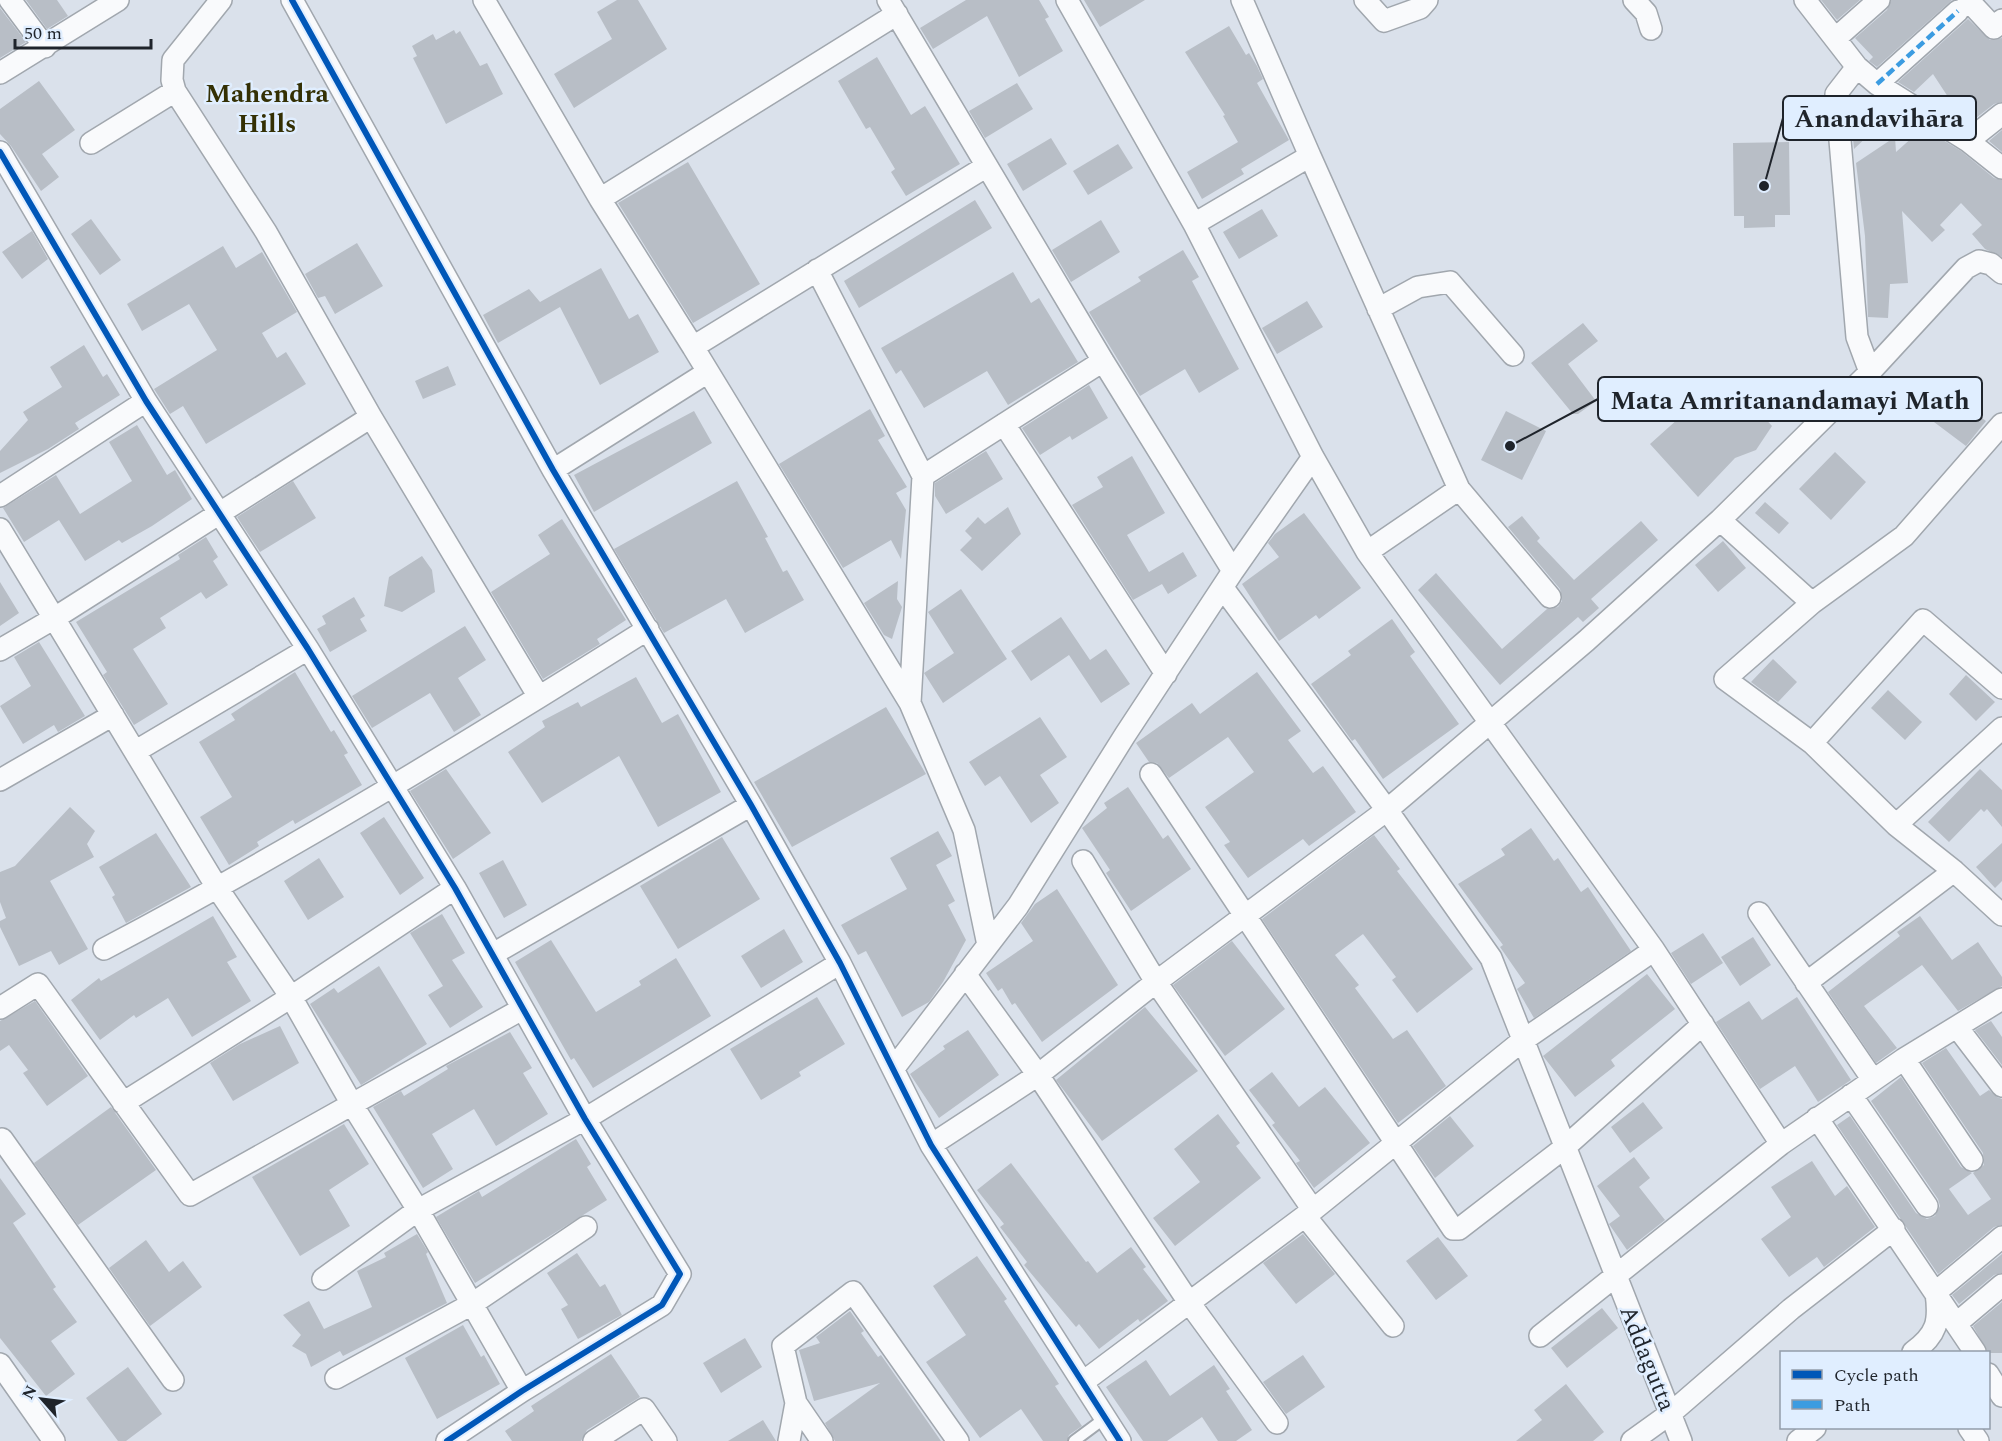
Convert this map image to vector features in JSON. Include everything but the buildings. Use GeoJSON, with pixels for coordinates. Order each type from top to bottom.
{"type":"FeatureCollection","features":[{"type":"Feature","properties":{"kind":"street"},"geometry":{"type":"LineString","coordinates":[[9,0],[45,47]]}},
{"type":"Feature","properties":{"kind":"street"},"geometry":{"type":"LineString","coordinates":[[0,73],[118,0]]}},
{"type":"Feature","properties":{"kind":"street"},"geometry":{"type":"LineString","coordinates":[[221,0],[173,60],[172,80],[176,91],[266,232],[371,417],[539,697]]}},
{"type":"Feature","properties":{"kind":"street"},"geometry":{"type":"LineString","coordinates":[[292,0],[553,470],[751,805],[840,963],[931,1145],[1120,1441]]}},
{"type":"Feature","properties":{"kind":"street"},"geometry":{"type":"LineString","coordinates":[[483,0],[600,199],[910,703],[964,830],[988,945]]}},
{"type":"Feature","properties":{"kind":"street"},"geometry":{"type":"LineString","coordinates":[[1067,0],[1194,224],[1313,457],[1367,552],[1654,950],[1780,1143]]}},
{"type":"Feature","properties":{"kind":"street"},"geometry":{"type":"LineString","coordinates":[[1242,0],[1459,489],[1550,597]]}},
{"type":"Feature","properties":{"kind":"street"},"geometry":{"type":"LineString","coordinates":[[1365,0],[1384,21],[1420,8],[1427,0]]}},
{"type":"Feature","properties":{"kind":"street"},"geometry":{"type":"LineString","coordinates":[[1634,0],[1646,13],[1651,29]]}},
{"type":"Feature","properties":{"kind":"street"},"geometry":{"type":"LineString","coordinates":[[1805,0],[1857,67],[1877,84],[1968,141],[2002,168]]}},
{"type":"Feature","properties":{"kind":"street"},"geometry":{"type":"LineString","coordinates":[[1836,38],[1879,0]]}},
{"type":"Feature","properties":{"kind":"street"},"geometry":{"type":"LineString","coordinates":[[1877,84],[1966,3],[1999,29]]}},
{"type":"Feature","properties":{"kind":"street"},"geometry":{"type":"LineString","coordinates":[[600,199],[892,7]]}},
{"type":"Feature","properties":{"kind":"street","name":"Addagutta"},"geometry":{"type":"LineString","coordinates":[[892,7],[1103,361],[1228,580],[1491,958],[1681,1441]]}},
{"type":"Feature","properties":{"kind":"street"},"geometry":{"type":"LineString","coordinates":[[1857,67],[1836,94],[1857,337],[1870,372]]}},
{"type":"Feature","properties":{"kind":"street"},"geometry":{"type":"LineString","coordinates":[[91,143],[176,91]]}},
{"type":"Feature","properties":{"kind":"street"},"geometry":{"type":"LineString","coordinates":[[1968,141],[2002,114]]}},
{"type":"Feature","properties":{"kind":"street"},"geometry":{"type":"LineString","coordinates":[[0,152],[146,401],[308,649],[393,785],[493,954],[585,1119],[680,1274],[663,1305],[522,1391],[447,1441]]}},
{"type":"Feature","properties":{"kind":"street"},"geometry":{"type":"LineString","coordinates":[[1194,224],[1310,156]]}},
{"type":"Feature","properties":{"kind":"street"},"geometry":{"type":"LineString","coordinates":[[693,347],[987,166]]}},
{"type":"Feature","properties":{"kind":"street"},"geometry":{"type":"LineString","coordinates":[[931,1145],[1038,1075],[1156,982],[1387,810],[1586,641],[1719,520],[1870,372],[1966,268],[1979,261],[1991,264],[2002,273]]}},
{"type":"Feature","properties":{"kind":"street"},"geometry":{"type":"LineString","coordinates":[[817,270],[922,476],[910,703]]}},
{"type":"Feature","properties":{"kind":"street"},"geometry":{"type":"LineString","coordinates":[[1378,309],[1418,287],[1450,282],[1513,355]]}},
{"type":"Feature","properties":{"kind":"street"},"geometry":{"type":"LineString","coordinates":[[922,476],[1103,361]]}},
{"type":"Feature","properties":{"kind":"street"},"geometry":{"type":"LineString","coordinates":[[553,470],[708,372]]}},
{"type":"Feature","properties":{"kind":"street"},"geometry":{"type":"LineString","coordinates":[[0,496],[146,401]]}},
{"type":"Feature","properties":{"kind":"street"},"geometry":{"type":"LineString","coordinates":[[0,650],[53,619],[371,417]]}},
{"type":"Feature","properties":{"kind":"street"},"geometry":{"type":"LineString","coordinates":[[2002,423],[1904,536],[1812,603],[1725,679],[1812,743],[1896,825],[1954,871],[2002,915]]}},
{"type":"Feature","properties":{"kind":"street"},"geometry":{"type":"LineString","coordinates":[[1004,424],[1166,675]]}},
{"type":"Feature","properties":{"kind":"street"},"geometry":{"type":"LineString","coordinates":[[894,1068],[1018,906],[1228,580],[1313,457]]}},
{"type":"Feature","properties":{"kind":"street"},"geometry":{"type":"LineString","coordinates":[[1367,552],[1459,489]]}},
{"type":"Feature","properties":{"kind":"street"},"geometry":{"type":"LineString","coordinates":[[1719,520],[1812,603]]}},
{"type":"Feature","properties":{"kind":"street"},"geometry":{"type":"LineString","coordinates":[[0,529],[218,889],[291,997],[353,1106],[418,1209],[522,1391]]}},
{"type":"Feature","properties":{"kind":"street"},"geometry":{"type":"LineString","coordinates":[[1812,743],[1923,620],[2002,688]]}},
{"type":"Feature","properties":{"kind":"street"},"geometry":{"type":"LineString","coordinates":[[104,949],[218,889],[648,629]]}},
{"type":"Feature","properties":{"kind":"street"},"geometry":{"type":"LineString","coordinates":[[136,751],[308,649]]}},
{"type":"Feature","properties":{"kind":"street"},"geometry":{"type":"LineString","coordinates":[[0,780],[113,715]]}},
{"type":"Feature","properties":{"kind":"street"},"geometry":{"type":"LineString","coordinates":[[1896,825],[2001,732]]}},
{"type":"Feature","properties":{"kind":"street"},"geometry":{"type":"LineString","coordinates":[[1151,774],[1397,1141],[1449,1225],[1459,1229],[1564,1148],[1703,1024]]}},
{"type":"Feature","properties":{"kind":"street"},"geometry":{"type":"LineString","coordinates":[[493,954],[751,805]]}},
{"type":"Feature","properties":{"kind":"street"},"geometry":{"type":"LineString","coordinates":[[1083,861],[1156,982],[1309,1213],[1393,1326]]}},
{"type":"Feature","properties":{"kind":"street"},"geometry":{"type":"LineString","coordinates":[[1806,983],[1954,871]]}},
{"type":"Feature","properties":{"kind":"street"},"geometry":{"type":"LineString","coordinates":[[123,1103],[291,997],[455,888]]}},
{"type":"Feature","properties":{"kind":"street"},"geometry":{"type":"LineString","coordinates":[[1759,913],[1874,1080]]}},
{"type":"Feature","properties":{"kind":"street"},"geometry":{"type":"LineString","coordinates":[[1083,1382],[1188,1301],[1309,1213],[1522,1041],[1654,950]]}},
{"type":"Feature","properties":{"kind":"street"},"geometry":{"type":"LineString","coordinates":[[323,1279],[418,1209],[585,1119],[840,963]]}},
{"type":"Feature","properties":{"kind":"street"},"geometry":{"type":"LineString","coordinates":[[965,974],[1038,1075],[1188,1301],[1277,1423]]}},
{"type":"Feature","properties":{"kind":"street"},"geometry":{"type":"LineString","coordinates":[[0,1008],[38,984],[190,1195],[353,1106],[522,1008]]}},
{"type":"Feature","properties":{"kind":"street"},"geometry":{"type":"LineString","coordinates":[[1540,1336],[1780,1143],[1904,1059],[1957,1027],[1999,1006]]}},
{"type":"Feature","properties":{"kind":"street"},"geometry":{"type":"LineString","coordinates":[[1957,1027],[2002,1086]]}},
{"type":"Feature","properties":{"kind":"street"},"geometry":{"type":"LineString","coordinates":[[1904,1059],[1972,1160]]}},
{"type":"Feature","properties":{"kind":"street"},"geometry":{"type":"LineString","coordinates":[[1851,1095],[1927,1206]]}},
{"type":"Feature","properties":{"kind":"street"},"geometry":{"type":"LineString","coordinates":[[1817,1118],[1894,1229],[1974,1351]]}},
{"type":"Feature","properties":{"kind":"street"},"geometry":{"type":"LineString","coordinates":[[1,1138],[173,1380]]}},
{"type":"Feature","properties":{"kind":"street"},"geometry":{"type":"LineString","coordinates":[[336,1378],[472,1304],[586,1227]]}},
{"type":"Feature","properties":{"kind":"street"},"geometry":{"type":"LineString","coordinates":[[1632,1441],[1671,1413],[1791,1309],[1894,1229]]}},
{"type":"Feature","properties":{"kind":"street"},"geometry":{"type":"LineString","coordinates":[[1936,1292],[2002,1237]]}},
{"type":"Feature","properties":{"kind":"street"},"geometry":{"type":"LineString","coordinates":[[1957,1323],[2002,1285]]}},
{"type":"Feature","properties":{"kind":"street"},"geometry":{"type":"LineString","coordinates":[[822,1441],[796,1403],[783,1346],[853,1292],[958,1441]]}},
{"type":"Feature","properties":{"kind":"street"},"geometry":{"type":"LineString","coordinates":[[1918,1351],[1935,1331],[1938,1311],[1936,1292]]}},
{"type":"Feature","properties":{"kind":"street"},"geometry":{"type":"LineString","coordinates":[[0,1365],[54,1441]]}},
{"type":"Feature","properties":{"kind":"street"},"geometry":{"type":"LineString","coordinates":[[1990,1376],[2002,1396]]}},
{"type":"Feature","properties":{"kind":"street"},"geometry":{"type":"LineString","coordinates":[[789,1441],[796,1403]]}},
{"type":"Feature","properties":{"kind":"street"},"geometry":{"type":"LineString","coordinates":[[594,1441],[644,1409],[666,1441]]}},
{"type":"Feature","properties":{"kind":"street"},"geometry":{"type":"LineString","coordinates":[[1798,1441],[1814,1429]]}},
{"type":"Feature","properties":{"kind":"lane"},"geometry":{"type":"LineString","coordinates":[[1074,1441],[1106,1418]]}},
{"type":"Feature","properties":{"kind":"marked path"},"geometry":{"type":"LineString","coordinates":[[1877,84],[1958,11]]}},
{"type":"Feature","properties":{"kind":"cycle path"},"geometry":{"type":"LineString","coordinates":[[292,0],[553,470],[751,805],[840,963],[931,1145],[1120,1441]]}},
{"type":"Feature","properties":{"kind":"cycle path"},"geometry":{"type":"LineString","coordinates":[[0,152],[146,401],[308,649],[455,888],[585,1119],[680,1274],[662,1305],[522,1391],[447,1441]]}},
{"type":"Feature","properties":{"kind":"place","name":"Ānandavihāra"},"geometry":{"type":"Point","coordinates":[1764,186]}},
{"type":"Feature","properties":{"kind":"place","name":"Mata Amritanandamayi Math"},"geometry":{"type":"Point","coordinates":[1510,446]}},
{"type":"Feature","properties":{"kind":"district","name":"Mahendra Hills"},"geometry":{"type":"Point","coordinates":[267,108]}}]}
